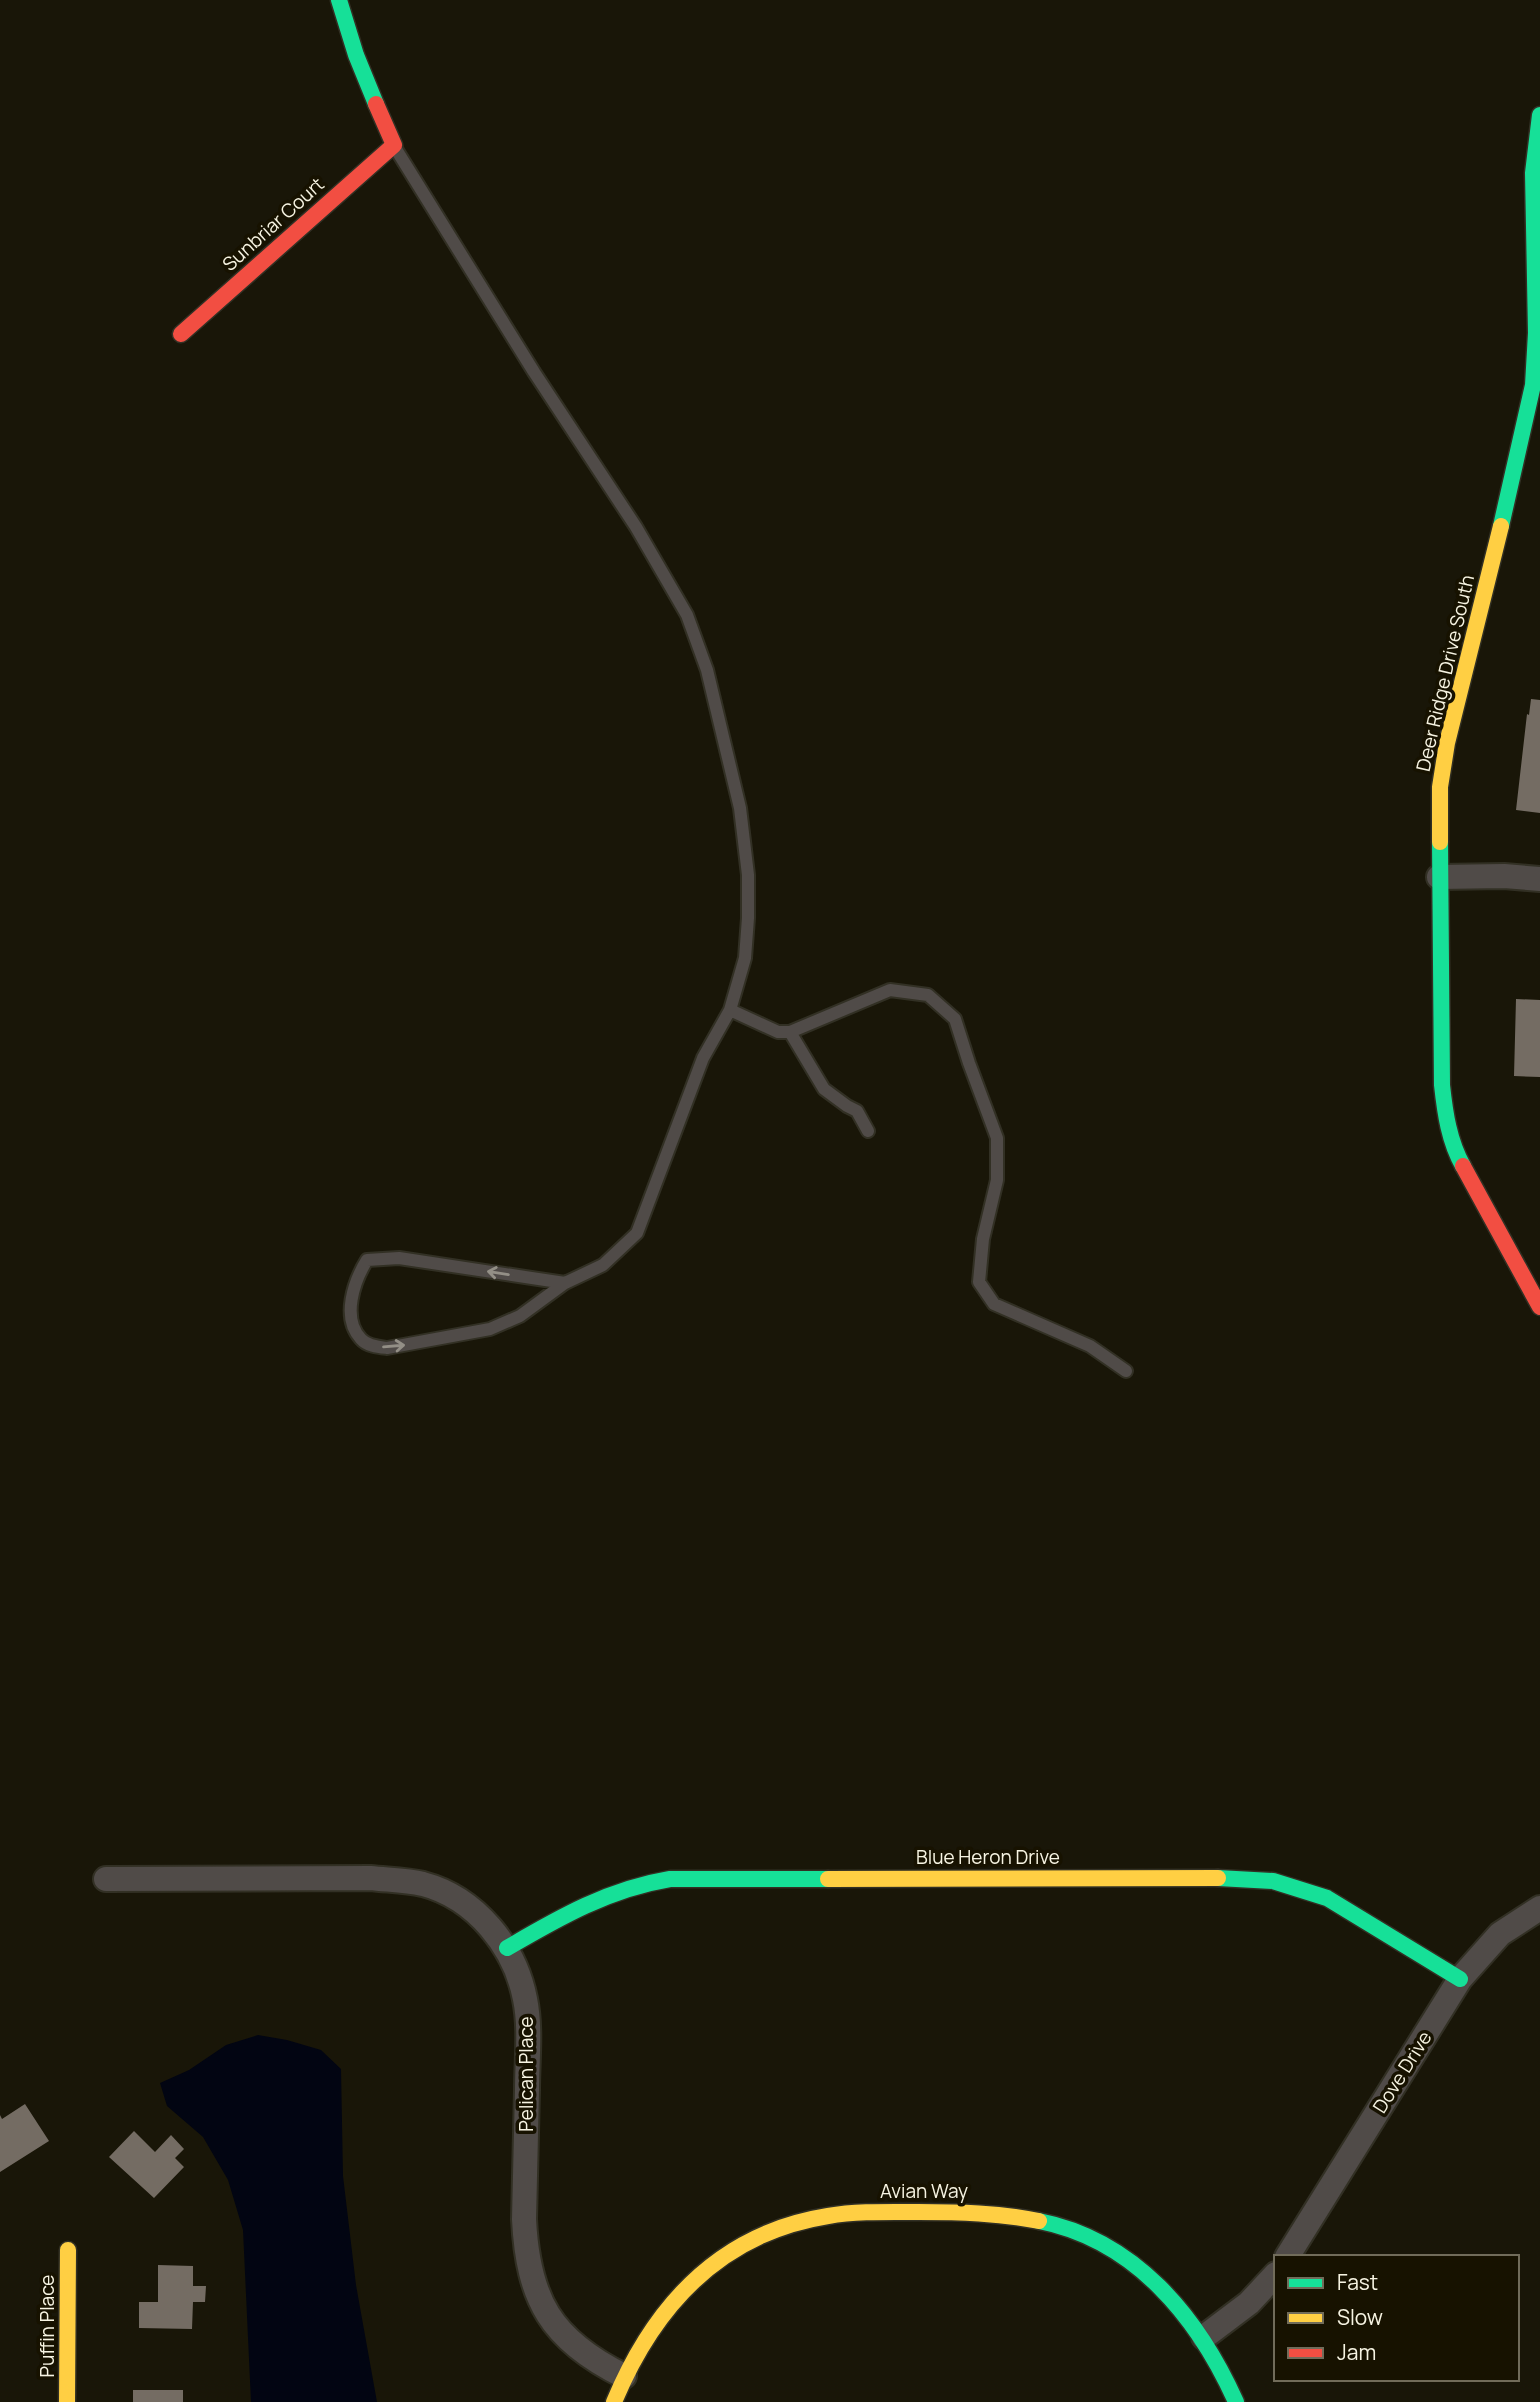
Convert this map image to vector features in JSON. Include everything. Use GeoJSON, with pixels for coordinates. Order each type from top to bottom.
{"type":"FeatureCollection","features":[{"type":"Feature","properties":{"kind":"street"},"geometry":{"type":"LineString","coordinates":[[339,0],[358,58],[394,145]]}},
{"type":"Feature","properties":{"kind":"street","name":"Deer Ridge Drive South"},"geometry":{"type":"LineString","coordinates":[[1540,115],[1533,173],[1533,385],[1513,478],[1447,743],[1439,809],[1442,1085],[1445,1118],[1457,1156],[1468,1179],[1540,1307]]}},
{"type":"Feature","properties":{"kind":"street","name":"Sunbriar Court"},"geometry":{"type":"LineString","coordinates":[[181,334],[394,145]]}},
{"type":"Feature","properties":{"kind":"street"},"geometry":{"type":"LineString","coordinates":[[1439,877],[1504,876],[1540,879]]}},
{"type":"Feature","properties":{"kind":"street","name":"Pelican Place"},"geometry":{"type":"LineString","coordinates":[[106,1879],[370,1878],[409,1882],[438,1889],[471,1909],[507,1948],[521,1979],[527,2020],[524,2219],[531,2278],[542,2304],[566,2340],[601,2365],[624,2376]]}},
{"type":"Feature","properties":{"kind":"street","name":"Blue Heron Drive"},"geometry":{"type":"LineString","coordinates":[[507,1948],[601,1895],[634,1885],[670,1879],[1230,1878],[1273,1881],[1327,1898],[1460,1979]]}},
{"type":"Feature","properties":{"kind":"street","name":"Dove Drive"},"geometry":{"type":"LineString","coordinates":[[1288,2255],[1460,1979],[1500,1934],[1540,1908]]}},
{"type":"Feature","properties":{"kind":"street","name":"Avian Way"},"geometry":{"type":"LineString","coordinates":[[614,2402],[642,2342],[664,2309],[690,2282],[747,2243],[804,2222],[846,2214],[984,2212],[1028,2218],[1070,2230],[1105,2245],[1138,2267],[1178,2304],[1204,2337],[1236,2402]]}},
{"type":"Feature","properties":{"kind":"street","name":"Puffin Place"},"geometry":{"type":"LineString","coordinates":[[67,2402],[68,2250]]}},
{"type":"Feature","properties":{"kind":"street"},"geometry":{"type":"LineString","coordinates":[[1204,2337],[1249,2303],[1274,2276]]}},
{"type":"Feature","properties":{"kind":"lane"},"geometry":{"type":"LineString","coordinates":[[394,145],[534,372],[636,527],[687,615],[707,670],[721,722],[744,835],[748,918],[745,957],[730,1010],[703,1058],[637,1233],[603,1265],[565,1283],[520,1316],[490,1329],[387,1348],[362,1340],[354,1328],[352,1302],[356,1277],[367,1260],[399,1258],[565,1283]]}},
{"type":"Feature","properties":{"kind":"lane"},"geometry":{"type":"LineString","coordinates":[[730,1010],[778,1032],[790,1032],[890,990],[928,995],[955,1019],[997,1138],[997,1180],[983,1239],[978,1282],[995,1304],[1090,1346],[1126,1371]]}},
{"type":"Feature","properties":{"kind":"lane"},"geometry":{"type":"LineString","coordinates":[[790,1032],[824,1089],[857,1111],[868,1131]]}},
{"type":"Feature","properties":{"kind":"shaded area"},"geometry":{"type":"Polygon","coordinates":[[[258,2035],[321,2050],[341,2069],[343,2176],[356,2285],[377,2402],[251,2402],[243,2230],[228,2180],[203,2137],[167,2106],[160,2083],[189,2070],[226,2045],[258,2035]]]}},
{"type":"Feature","properties":{"kind":"building"},"geometry":{"type":"Polygon","coordinates":[[[1531,699],[1540,700],[1540,813],[1516,810],[1531,699]]]}},
{"type":"Feature","properties":{"kind":"building"},"geometry":{"type":"Polygon","coordinates":[[[1516,999],[1540,1000],[1540,1077],[1514,1076],[1516,999]]]}},
{"type":"Feature","properties":{"kind":"building"},"geometry":{"type":"Polygon","coordinates":[[[25,2104],[49,2141],[0,2172],[0,2115],[2,2119],[25,2104]]]}},
{"type":"Feature","properties":{"kind":"building"},"geometry":{"type":"Polygon","coordinates":[[[134,2131],[155,2152],[171,2135],[184,2149],[175,2158],[184,2167],[154,2198],[109,2157],[134,2131]]]}},
{"type":"Feature","properties":{"kind":"building"},"geometry":{"type":"Polygon","coordinates":[[[158,2265],[193,2266],[193,2286],[206,2286],[205,2302],[193,2302],[192,2329],[139,2328],[139,2302],[158,2302],[158,2265]]]}},
{"type":"Feature","properties":{"kind":"building"},"geometry":{"type":"Polygon","coordinates":[[[133,2390],[183,2390],[183,2402],[133,2402],[133,2390]]]}},
{"type":"Feature","properties":{"kind":"traffic: fast"},"geometry":{"type":"LineString","coordinates":[[339,0],[356,55],[376,104]]}},
{"type":"Feature","properties":{"kind":"traffic: fast"},"geometry":{"type":"LineString","coordinates":[[1501,526],[1533,385],[1536,333],[1533,173],[1540,115]]}},
{"type":"Feature","properties":{"kind":"traffic: fast"},"geometry":{"type":"LineString","coordinates":[[1440,842],[1442,1085],[1451,1137],[1463,1166]]}},
{"type":"Feature","properties":{"kind":"traffic: fast"},"geometry":{"type":"LineString","coordinates":[[1218,1878],[1273,1881],[1327,1898],[1460,1979]]}},
{"type":"Feature","properties":{"kind":"traffic: fast"},"geometry":{"type":"LineString","coordinates":[[507,1948],[606,1897],[670,1879],[828,1879]]}},
{"type":"Feature","properties":{"kind":"traffic: fast"},"geometry":{"type":"LineString","coordinates":[[1039,2221],[1073,2231],[1105,2245],[1134,2264],[1182,2312],[1203,2341],[1236,2402]]}},
{"type":"Feature","properties":{"kind":"traffic: slow"},"geometry":{"type":"LineString","coordinates":[[1440,842],[1440,787],[1447,743],[1501,526]]}},
{"type":"Feature","properties":{"kind":"traffic: slow"},"geometry":{"type":"LineString","coordinates":[[828,1879],[1218,1878]]}},
{"type":"Feature","properties":{"kind":"traffic: slow"},"geometry":{"type":"LineString","coordinates":[[614,2402],[630,2367],[671,2305],[696,2279],[723,2257],[755,2239],[789,2225],[828,2216],[861,2213],[964,2213],[1039,2221]]}},
{"type":"Feature","properties":{"kind":"traffic: slow"},"geometry":{"type":"LineString","coordinates":[[67,2402],[68,2250]]}},
{"type":"Feature","properties":{"kind":"traffic: jam"},"geometry":{"type":"LineString","coordinates":[[181,334],[394,145],[376,104]]}},
{"type":"Feature","properties":{"kind":"traffic: jam"},"geometry":{"type":"LineString","coordinates":[[1463,1166],[1540,1307]]}}]}
